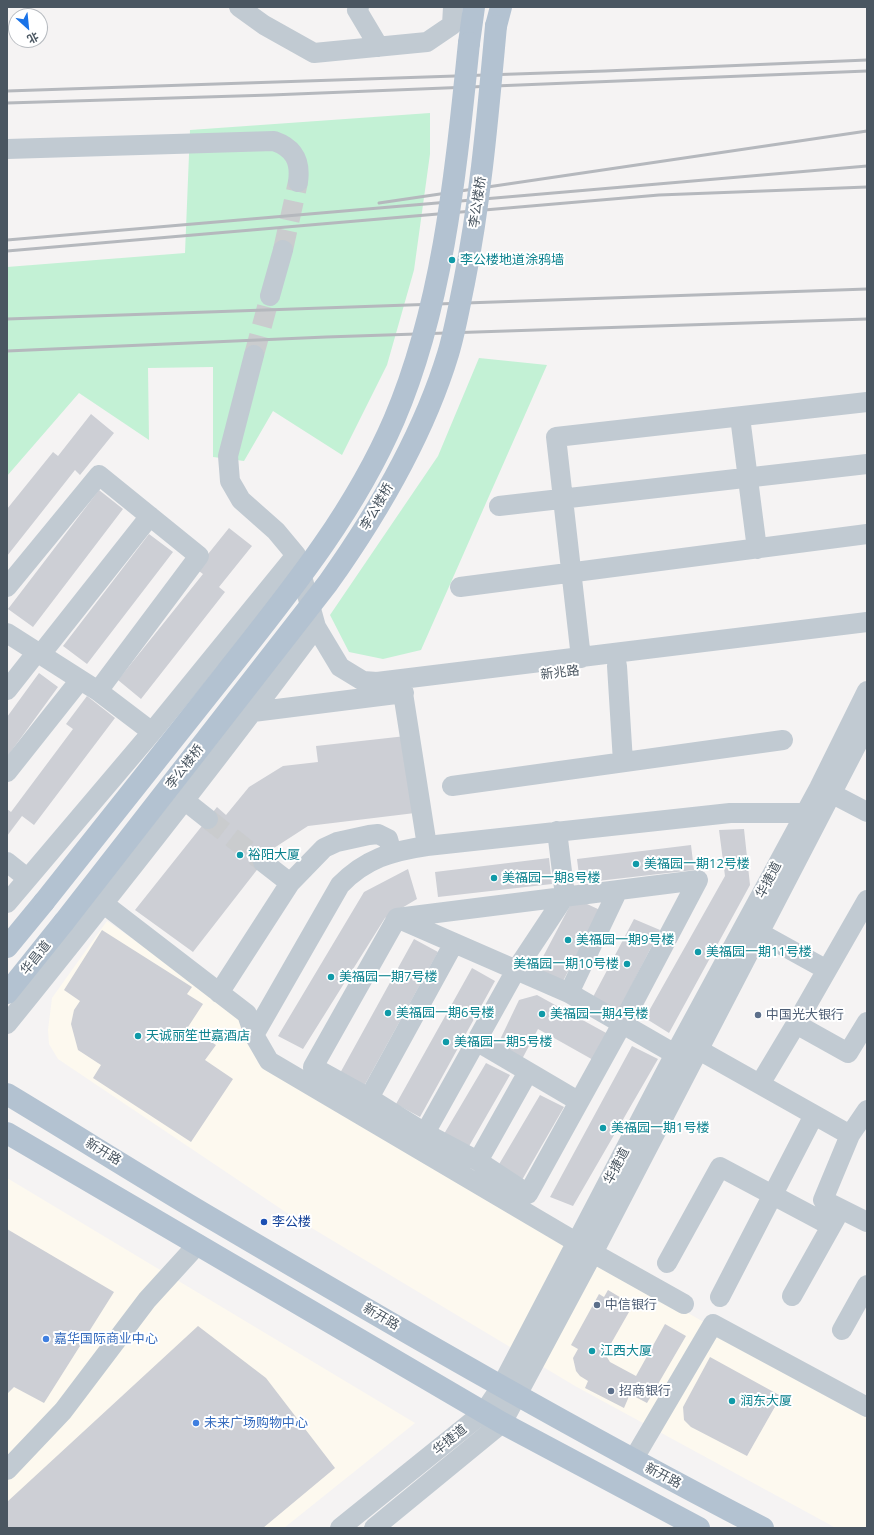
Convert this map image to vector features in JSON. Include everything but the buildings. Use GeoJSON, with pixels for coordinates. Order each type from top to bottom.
{"type":"FeatureCollection","features":[{"type":"Feature","properties":{"kind":"main road","name":"李公楼桥"},"geometry":{"type":"LineString","coordinates":[[7,947],[300,579],[349,508],[383,445],[414,366],[430,310],[458,154],[474,7]]}},
{"type":"Feature","properties":{"kind":"main road","name":"李公楼桥"},"geometry":{"type":"LineString","coordinates":[[64,922],[328,583],[361,533],[411,445],[448,354],[462,291],[476,217],[499,13]]}},
{"type":"Feature","properties":{"kind":"main road","name":"华昌道"},"geometry":{"type":"LineString","coordinates":[[7,994],[64,922]]}},
{"type":"Feature","properties":{"kind":"main road"},"geometry":{"type":"LineString","coordinates":[[7,1082],[32,1108]]}},
{"type":"Feature","properties":{"kind":"main road","name":"新开路"},"geometry":{"type":"LineString","coordinates":[[7,1094],[214,1220],[509,1392],[762,1528]]}},
{"type":"Feature","properties":{"kind":"main road"},"geometry":{"type":"LineString","coordinates":[[7,1098],[32,1108]]}},
{"type":"Feature","properties":{"kind":"main road"},"geometry":{"type":"LineString","coordinates":[[9,1134],[493,1417],[699,1528]]}},
{"type":"Feature","properties":{"kind":"street"},"geometry":{"type":"LineString","coordinates":[[239,7],[264,25],[314,53],[427,42],[452,25],[453,7]]}},
{"type":"Feature","properties":{"kind":"street"},"geometry":{"type":"LineString","coordinates":[[359,7],[357,10],[379,47]]}},
{"type":"Feature","properties":{"kind":"street"},"geometry":{"type":"LineString","coordinates":[[469,7],[469,43]]}},
{"type":"Feature","properties":{"kind":"street"},"geometry":{"type":"LineString","coordinates":[[7,149],[274,141],[292,150],[298,161],[300,172],[298,182]]}},
{"type":"Feature","properties":{"kind":"street"},"geometry":{"type":"LineString","coordinates":[[270,296],[283,250]]}},
{"type":"Feature","properties":{"kind":"street"},"geometry":{"type":"LineString","coordinates":[[7,903],[152,732],[296,555],[276,531],[241,500],[234,491],[230,481],[228,456],[254,355]]}},
{"type":"Feature","properties":{"kind":"street"},"geometry":{"type":"LineString","coordinates":[[581,658],[570,573],[556,437],[867,402]]}},
{"type":"Feature","properties":{"kind":"street"},"geometry":{"type":"LineString","coordinates":[[740,417],[757,549]]}},
{"type":"Feature","properties":{"kind":"street"},"geometry":{"type":"LineString","coordinates":[[499,506],[563,500],[867,464]]}},
{"type":"Feature","properties":{"kind":"street"},"geometry":{"type":"LineString","coordinates":[[7,587],[100,475],[199,556],[98,691]]}},
{"type":"Feature","properties":{"kind":"street"},"geometry":{"type":"LineString","coordinates":[[7,690],[39,653],[150,516]]}},
{"type":"Feature","properties":{"kind":"street"},"geometry":{"type":"LineString","coordinates":[[460,588],[867,534]]}},
{"type":"Feature","properties":{"kind":"street","name":"新兆路"},"geometry":{"type":"LineString","coordinates":[[296,555],[316,627],[340,667],[362,681],[378,682],[867,622]]}},
{"type":"Feature","properties":{"kind":"street"},"geometry":{"type":"LineString","coordinates":[[7,1024],[104,904],[253,712],[316,627]]}},
{"type":"Feature","properties":{"kind":"street"},"geometry":{"type":"LineString","coordinates":[[7,633],[98,691],[152,732]]}},
{"type":"Feature","properties":{"kind":"street","name":"新兆路"},"geometry":{"type":"LineString","coordinates":[[253,712],[867,635]]}},
{"type":"Feature","properties":{"kind":"street"},"geometry":{"type":"LineString","coordinates":[[617,666],[623,762]]}},
{"type":"Feature","properties":{"kind":"street"},"geometry":{"type":"LineString","coordinates":[[203,669],[253,712]]}},
{"type":"Feature","properties":{"kind":"street"},"geometry":{"type":"LineString","coordinates":[[7,772],[80,680]]}},
{"type":"Feature","properties":{"kind":"street","name":"华捷道"},"geometry":{"type":"LineString","coordinates":[[509,1392],[576,1242],[689,1056],[760,933],[826,790],[867,691]]}},
{"type":"Feature","properties":{"kind":"street"},"geometry":{"type":"LineString","coordinates":[[403,693],[427,846]]}},
{"type":"Feature","properties":{"kind":"street","name":"华捷道"},"geometry":{"type":"LineString","coordinates":[[374,1528],[493,1417],[509,1392],[593,1253],[805,813],[826,790],[867,725]]}},
{"type":"Feature","properties":{"kind":"street"},"geometry":{"type":"LineString","coordinates":[[452,786],[783,740]]}},
{"type":"Feature","properties":{"kind":"street"},"geometry":{"type":"LineString","coordinates":[[826,790],[867,812]]}},
{"type":"Feature","properties":{"kind":"street"},"geometry":{"type":"LineString","coordinates":[[184,800],[208,819]]}},
{"type":"Feature","properties":{"kind":"street"},"geometry":{"type":"LineString","coordinates":[[254,1035],[340,885],[353,872],[372,861],[392,853],[427,846],[557,831],[730,813],[805,813]]}},
{"type":"Feature","properties":{"kind":"street"},"geometry":{"type":"LineString","coordinates":[[425,1133],[516,970],[565,896],[557,831]]}},
{"type":"Feature","properties":{"kind":"street"},"geometry":{"type":"LineString","coordinates":[[219,993],[290,883],[324,848],[337,842],[378,834],[388,839],[392,853]]}},
{"type":"Feature","properties":{"kind":"street"},"geometry":{"type":"LineString","coordinates":[[7,862],[27,878]]}},
{"type":"Feature","properties":{"kind":"street"},"geometry":{"type":"LineString","coordinates":[[263,862],[290,883]]}},
{"type":"Feature","properties":{"kind":"street"},"geometry":{"type":"LineString","coordinates":[[698,880],[622,1024],[578,1101],[528,1194],[478,1161],[425,1133],[368,1098],[313,1068],[397,918],[698,880]]}},
{"type":"Feature","properties":{"kind":"street"},"geometry":{"type":"LineString","coordinates":[[570,993],[618,890]]}},
{"type":"Feature","properties":{"kind":"street"},"geometry":{"type":"LineString","coordinates":[[760,1084],[867,900]]}},
{"type":"Feature","properties":{"kind":"street"},"geometry":{"type":"LineString","coordinates":[[104,904],[246,1014],[254,1035],[269,1061],[576,1242]]}},
{"type":"Feature","properties":{"kind":"street"},"geometry":{"type":"LineString","coordinates":[[397,918],[570,993],[622,1024],[689,1056],[760,1084],[850,1135]]}},
{"type":"Feature","properties":{"kind":"street"},"geometry":{"type":"LineString","coordinates":[[760,933],[827,970]]}},
{"type":"Feature","properties":{"kind":"street"},"geometry":{"type":"LineString","coordinates":[[368,1098],[454,943]]}},
{"type":"Feature","properties":{"kind":"street"},"geometry":{"type":"LineString","coordinates":[[796,1024],[848,1053],[867,1022]]}},
{"type":"Feature","properties":{"kind":"street"},"geometry":{"type":"LineString","coordinates":[[476,1041],[578,1101]]}},
{"type":"Feature","properties":{"kind":"street"},"geometry":{"type":"LineString","coordinates":[[478,1161],[528,1072]]}},
{"type":"Feature","properties":{"kind":"street"},"geometry":{"type":"LineString","coordinates":[[867,1110],[850,1135],[823,1200],[867,1222]]}},
{"type":"Feature","properties":{"kind":"street"},"geometry":{"type":"LineString","coordinates":[[720,1297],[814,1115]]}},
{"type":"Feature","properties":{"kind":"street"},"geometry":{"type":"LineString","coordinates":[[667,1263],[720,1167],[831,1226]]}},
{"type":"Feature","properties":{"kind":"street"},"geometry":{"type":"LineString","coordinates":[[792,1296],[841,1209]]}},
{"type":"Feature","properties":{"kind":"street"},"geometry":{"type":"LineString","coordinates":[[7,1470],[63,1411],[147,1300],[198,1244]]}},
{"type":"Feature","properties":{"kind":"street"},"geometry":{"type":"LineString","coordinates":[[593,1253],[684,1304]]}},
{"type":"Feature","properties":{"kind":"street"},"geometry":{"type":"LineString","coordinates":[[842,1330],[867,1285]]}},
{"type":"Feature","properties":{"kind":"street"},"geometry":{"type":"LineString","coordinates":[[633,1460],[713,1324],[867,1407]]}},
{"type":"Feature","properties":{"kind":"street","name":"华捷道"},"geometry":{"type":"LineString","coordinates":[[340,1528],[493,1417]]}},
{"type":"Feature","properties":{"kind":"shaded area"},"geometry":{"type":"Polygon","coordinates":[[[107,921],[241,1014],[258,1063],[509,1211],[867,1415],[867,1528],[836,1528],[575,1386],[290,1215],[58,1059],[49,1044],[48,1030],[52,998],[107,921]]]}},
{"type":"Feature","properties":{"kind":"shaded area"},"geometry":{"type":"Polygon","coordinates":[[[7,1178],[415,1423],[284,1528],[7,1528],[7,1178]]]}},
{"type":"Feature","properties":{"kind":"green space"},"geometry":{"type":"Polygon","coordinates":[[[430,113],[430,154],[414,270],[387,365],[342,455],[273,411],[244,461],[213,457],[213,367],[148,368],[149,440],[79,393],[7,476],[7,267],[185,253],[190,130],[430,113]]]}},
{"type":"Feature","properties":{"kind":"green space"},"geometry":{"type":"Polygon","coordinates":[[[479,358],[547,365],[421,650],[383,659],[349,652],[330,615],[438,456],[479,358]]]}},
{"type":"Feature","properties":{"kind":"tunnel"},"geometry":{"type":"LineString","coordinates":[[283,250],[298,182]]}},
{"type":"Feature","properties":{"kind":"tunnel"},"geometry":{"type":"LineString","coordinates":[[254,355],[270,296]]}},
{"type":"Feature","properties":{"kind":"tunnel"},"geometry":{"type":"LineString","coordinates":[[208,819],[263,862]]}},
{"type":"Feature","properties":{"kind":"railway"},"geometry":{"type":"LineString","coordinates":[[7,91],[605,71],[867,60]]}},
{"type":"Feature","properties":{"kind":"railway"},"geometry":{"type":"LineString","coordinates":[[7,103],[271,95],[867,71]]}},
{"type":"Feature","properties":{"kind":"railway"},"geometry":{"type":"LineString","coordinates":[[379,203],[867,131]]}},
{"type":"Feature","properties":{"kind":"railway"},"geometry":{"type":"LineString","coordinates":[[7,240],[867,166]]}},
{"type":"Feature","properties":{"kind":"railway"},"geometry":{"type":"LineString","coordinates":[[7,251],[659,195],[867,187]]}},
{"type":"Feature","properties":{"kind":"railway"},"geometry":{"type":"LineString","coordinates":[[7,319],[867,289]]}},
{"type":"Feature","properties":{"kind":"railway"},"geometry":{"type":"LineString","coordinates":[[7,351],[326,337],[867,319]]}},
{"type":"Feature","properties":{"kind":"place","name":"李公楼地道涂鸦墙"},"geometry":{"type":"Point","coordinates":[452,260]}},
{"type":"Feature","properties":{"kind":"place","name":"裕阳大厦"},"geometry":{"type":"Point","coordinates":[240,855]}},
{"type":"Feature","properties":{"kind":"place","name":"美福园一期12号楼"},"geometry":{"type":"Point","coordinates":[636,864]}},
{"type":"Feature","properties":{"kind":"place","name":"美福园一期8号楼"},"geometry":{"type":"Point","coordinates":[494,878]}},
{"type":"Feature","properties":{"kind":"place","name":"美福园一期9号楼"},"geometry":{"type":"Point","coordinates":[568,940]}},
{"type":"Feature","properties":{"kind":"place","name":"美福园一期11号楼"},"geometry":{"type":"Point","coordinates":[698,952]}},
{"type":"Feature","properties":{"kind":"place","name":"美福园一期10号楼"},"geometry":{"type":"Point","coordinates":[627,964]}},
{"type":"Feature","properties":{"kind":"place","name":"美福园一期7号楼"},"geometry":{"type":"Point","coordinates":[331,977]}},
{"type":"Feature","properties":{"kind":"place","name":"美福园一期6号楼"},"geometry":{"type":"Point","coordinates":[388,1013]}},
{"type":"Feature","properties":{"kind":"place","name":"美福园一期4号楼"},"geometry":{"type":"Point","coordinates":[542,1014]}},
{"type":"Feature","properties":{"kind":"place","name":"中国光大银行"},"geometry":{"type":"Point","coordinates":[758,1015]}},
{"type":"Feature","properties":{"kind":"place","name":"天诚丽笙世嘉酒店"},"geometry":{"type":"Point","coordinates":[138,1036]}},
{"type":"Feature","properties":{"kind":"place","name":"美福园一期5号楼"},"geometry":{"type":"Point","coordinates":[446,1042]}},
{"type":"Feature","properties":{"kind":"place","name":"美福园一期1号楼"},"geometry":{"type":"Point","coordinates":[603,1128]}},
{"type":"Feature","properties":{"kind":"place","name":"李公楼"},"geometry":{"type":"Point","coordinates":[264,1222]}},
{"type":"Feature","properties":{"kind":"place","name":"中信银行"},"geometry":{"type":"Point","coordinates":[597,1305]}},
{"type":"Feature","properties":{"kind":"place","name":"嘉华国际商业中心"},"geometry":{"type":"Point","coordinates":[46,1339]}},
{"type":"Feature","properties":{"kind":"place","name":"江西大厦"},"geometry":{"type":"Point","coordinates":[592,1351]}},
{"type":"Feature","properties":{"kind":"place","name":"招商银行"},"geometry":{"type":"Point","coordinates":[611,1391]}},
{"type":"Feature","properties":{"kind":"place","name":"润东大厦"},"geometry":{"type":"Point","coordinates":[732,1401]}},
{"type":"Feature","properties":{"kind":"place","name":"未来广场购物中心"},"geometry":{"type":"Point","coordinates":[196,1423]}}]}
